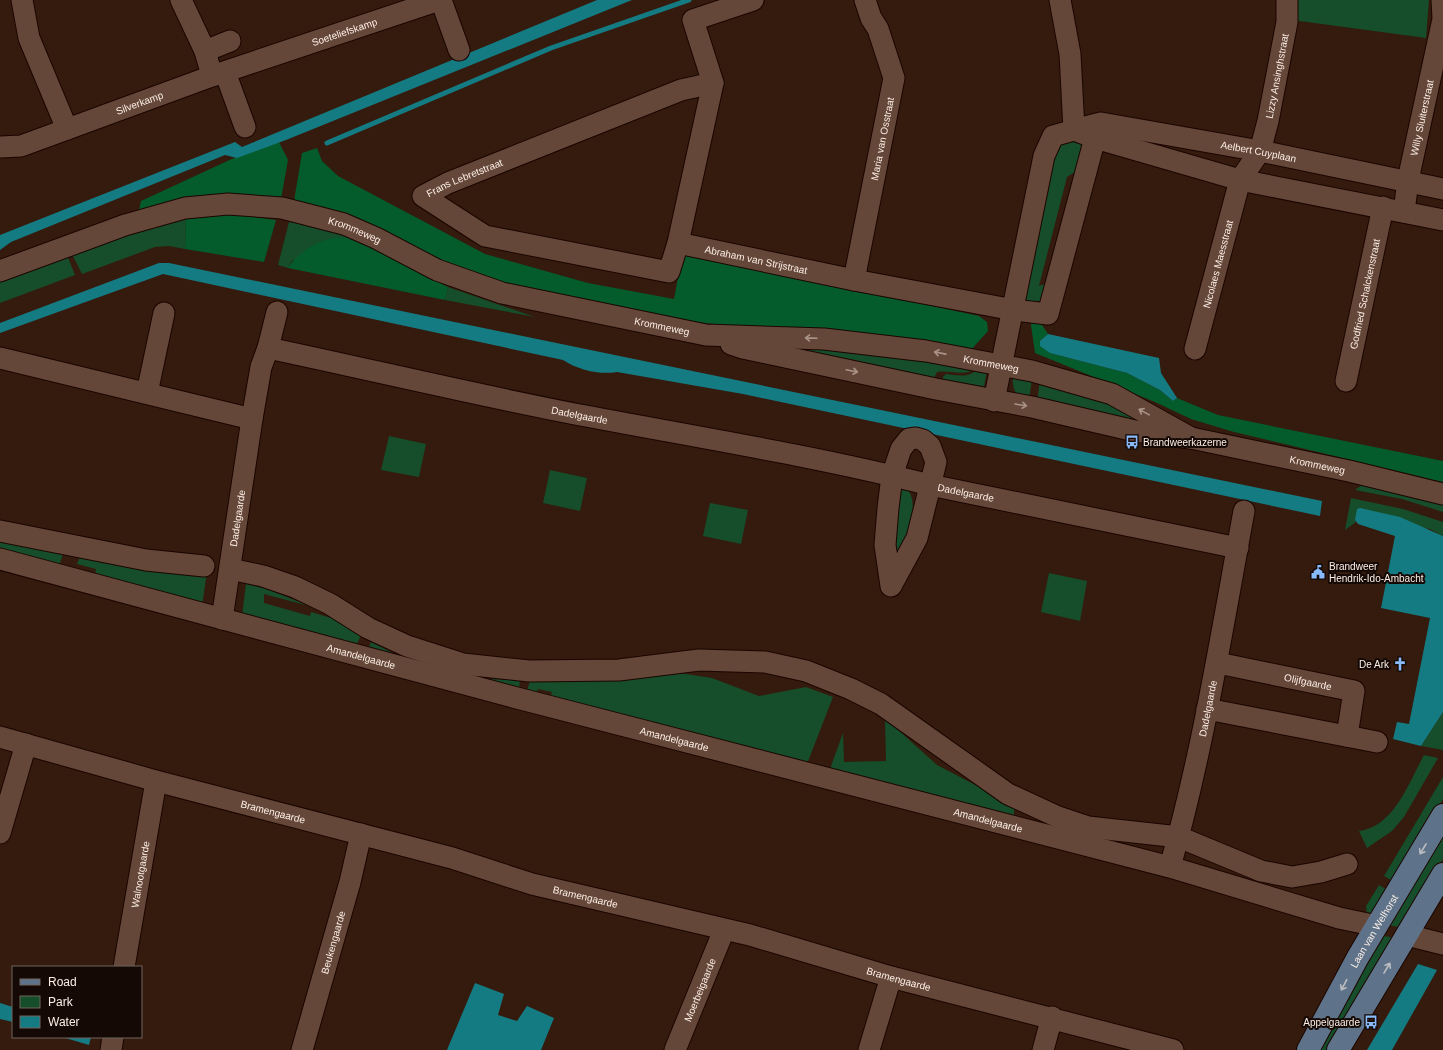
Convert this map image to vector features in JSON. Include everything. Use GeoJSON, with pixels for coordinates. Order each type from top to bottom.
{"type":"FeatureCollection","features":[{"type":"Feature","properties":{"kind":"main road","name":"Laan van Welhorst"},"geometry":{"type":"LineString","coordinates":[[1308,1050],[1377,926],[1443,815]]}},
{"type":"Feature","properties":{"kind":"main road"},"geometry":{"type":"LineString","coordinates":[[1338,1050],[1443,874]]}},
{"type":"Feature","properties":{"kind":"street"},"geometry":{"type":"LineString","coordinates":[[22,0],[28,38],[67,129]]}},
{"type":"Feature","properties":{"kind":"street"},"geometry":{"type":"LineString","coordinates":[[181,0],[205,52],[219,74],[245,127]]}},
{"type":"Feature","properties":{"kind":"street","name":"Soeteliefskamp"},"geometry":{"type":"LineString","coordinates":[[250,63],[440,0],[459,50]]}},
{"type":"Feature","properties":{"kind":"street"},"geometry":{"type":"LineString","coordinates":[[678,244],[710,74],[693,20],[753,0]]}},
{"type":"Feature","properties":{"kind":"street","name":"Maria van Osstraat"},"geometry":{"type":"LineString","coordinates":[[854,280],[894,78],[878,29],[871,18],[865,0]]}},
{"type":"Feature","properties":{"kind":"street"},"geometry":{"type":"LineString","coordinates":[[1060,0],[1070,54],[1074,130],[1095,138],[1240,180],[1443,220]]}},
{"type":"Feature","properties":{"kind":"street","name":"Lizzy Ansinghstraat"},"geometry":{"type":"LineString","coordinates":[[1240,180],[1260,151],[1268,121],[1287,22],[1287,0]]}},
{"type":"Feature","properties":{"kind":"street","name":"Willy Sluiterstraat"},"geometry":{"type":"LineString","coordinates":[[1404,212],[1408,180],[1443,19],[1442,0]]}},
{"type":"Feature","properties":{"kind":"street"},"geometry":{"type":"LineString","coordinates":[[205,52],[230,41]]}},
{"type":"Feature","properties":{"kind":"street","name":"Silverkamp"},"geometry":{"type":"LineString","coordinates":[[0,147],[21,146],[250,63]]}},
{"type":"Feature","properties":{"kind":"street","name":"Frans Lebretstraat"},"geometry":{"type":"LineString","coordinates":[[678,244],[669,272],[485,236],[423,196],[448,183],[681,90],[710,74]]}},
{"type":"Feature","properties":{"kind":"street","name":"Aelbert Cuyplaan"},"geometry":{"type":"LineString","coordinates":[[994,401],[1014,310],[1044,156],[1053,136],[1102,123],[1260,151],[1408,180],[1443,189]]}},
{"type":"Feature","properties":{"kind":"street"},"geometry":{"type":"LineString","coordinates":[[1014,310],[1048,314],[1095,138]]}},
{"type":"Feature","properties":{"kind":"street","name":"Nicolaes Maesstraat"},"geometry":{"type":"LineString","coordinates":[[1195,349],[1240,180]]}},
{"type":"Feature","properties":{"kind":"street","name":"Krommeweg"},"geometry":{"type":"LineString","coordinates":[[0,271],[125,225],[185,208],[228,204],[258,205],[282,208],[318,216],[344,224],[376,238],[437,270],[502,293],[706,335],[743,348],[994,401],[1032,407],[1134,431],[1191,438],[1349,471],[1443,494]]}},
{"type":"Feature","properties":{"kind":"street","name":"Godfried Schalckenstraat"},"geometry":{"type":"LineString","coordinates":[[1346,381],[1383,207]]}},
{"type":"Feature","properties":{"kind":"street","name":"Abraham van Strijstraat"},"geometry":{"type":"LineString","coordinates":[[678,244],[854,280],[1014,310]]}},
{"type":"Feature","properties":{"kind":"street","name":"Dadelgaarde"},"geometry":{"type":"LineString","coordinates":[[222,619],[261,367],[268,348],[277,312]]}},
{"type":"Feature","properties":{"kind":"street"},"geometry":{"type":"LineString","coordinates":[[147,393],[164,313]]}},
{"type":"Feature","properties":{"kind":"street","name":"Krommeweg"},"geometry":{"type":"LineString","coordinates":[[706,335],[824,339],[926,351],[1001,367],[1038,373],[1112,394],[1191,438]]}},
{"type":"Feature","properties":{"kind":"street","name":"Dadelgaarde"},"geometry":{"type":"LineString","coordinates":[[268,348],[418,380],[498,399],[742,445],[892,476],[930,486],[1238,548]]}},
{"type":"Feature","properties":{"kind":"street"},"geometry":{"type":"LineString","coordinates":[[0,358],[252,419]]}},
{"type":"Feature","properties":{"kind":"street","name":"Dadelgaarde"},"geometry":{"type":"LineString","coordinates":[[916,438],[923,440],[930,446],[936,462],[930,486],[917,538],[891,586],[885,545],[892,476],[901,449],[909,439],[916,438]]}},
{"type":"Feature","properties":{"kind":"street","name":"Dadelgaarde"},"geometry":{"type":"LineString","coordinates":[[1170,867],[1179,837],[1218,663],[1244,511]]}},
{"type":"Feature","properties":{"kind":"street"},"geometry":{"type":"LineString","coordinates":[[0,531],[146,560],[204,566]]}},
{"type":"Feature","properties":{"kind":"street"},"geometry":{"type":"LineString","coordinates":[[64,575],[71,546]]}},
{"type":"Feature","properties":{"kind":"street","name":"Amandelgaarde"},"geometry":{"type":"LineString","coordinates":[[0,559],[517,698],[1170,867],[1345,920],[1377,926]]}},
{"type":"Feature","properties":{"kind":"street"},"geometry":{"type":"LineString","coordinates":[[230,569],[263,576],[295,587],[330,604],[368,628],[401,643],[463,664],[529,671],[619,670],[699,660],[765,662],[806,671],[850,689],[881,704],[1008,794],[1058,817],[1088,826],[1179,837],[1261,871],[1292,877],[1321,872],[1347,864]]}},
{"type":"Feature","properties":{"kind":"street","name":"Olijfgaarde"},"geometry":{"type":"LineString","coordinates":[[1218,663],[1354,691],[1347,736]]}},
{"type":"Feature","properties":{"kind":"street"},"geometry":{"type":"LineString","coordinates":[[1207,709],[1377,742]]}},
{"type":"Feature","properties":{"kind":"street","name":"Bramengaarde"},"geometry":{"type":"LineString","coordinates":[[0,737],[156,781],[452,858],[532,884],[750,935],[891,977],[1052,1017],[1173,1050]]}},
{"type":"Feature","properties":{"kind":"street"},"geometry":{"type":"LineString","coordinates":[[0,833],[26,744]]}},
{"type":"Feature","properties":{"kind":"street","name":"Walnootgaarde"},"geometry":{"type":"LineString","coordinates":[[124,966],[156,781]]}},
{"type":"Feature","properties":{"kind":"street","name":"Beukengaarde"},"geometry":{"type":"LineString","coordinates":[[302,1050],[350,882],[361,834]]}},
{"type":"Feature","properties":{"kind":"street"},"geometry":{"type":"LineString","coordinates":[[1284,902],[1292,877]]}},
{"type":"Feature","properties":{"kind":"street","name":"Moerbeigaarde"},"geometry":{"type":"LineString","coordinates":[[675,1050],[724,930]]}},
{"type":"Feature","properties":{"kind":"street"},"geometry":{"type":"LineString","coordinates":[[1407,935],[1443,944]]}},
{"type":"Feature","properties":{"kind":"street"},"geometry":{"type":"LineString","coordinates":[[870,1050],[891,977]]}},
{"type":"Feature","properties":{"kind":"street"},"geometry":{"type":"LineString","coordinates":[[1043,1050],[1052,1017]]}},
{"type":"Feature","properties":{"kind":"street"},"geometry":{"type":"LineString","coordinates":[[111,1050],[113,1038]]}},
{"type":"Feature","properties":{"kind":"green space"},"geometry":{"type":"Polygon","coordinates":[[[1292,0],[1429,0],[1426,38],[1292,20],[1292,0]]]}},
{"type":"Feature","properties":{"kind":"green space"},"geometry":{"type":"Polygon","coordinates":[[[277,138],[288,160],[281,199],[228,196],[139,210],[141,201],[277,138]]]}},
{"type":"Feature","properties":{"kind":"green space"},"geometry":{"type":"Polygon","coordinates":[[[1072,140],[1088,144],[1081,168],[1067,177],[1039,286],[1051,282],[1043,304],[1024,302],[1051,162],[1061,143],[1072,140]]]}},
{"type":"Feature","properties":{"kind":"green space"},"geometry":{"type":"Polygon","coordinates":[[[317,148],[322,161],[338,176],[485,254],[588,283],[674,299],[682,256],[686,253],[979,316],[987,322],[988,331],[969,352],[705,323],[625,311],[521,288],[463,271],[363,222],[314,205],[294,201],[302,153],[317,148]]]}},
{"type":"Feature","properties":{"kind":"green space"},"geometry":{"type":"Polygon","coordinates":[[[214,215],[240,215],[276,220],[264,262],[185,249],[186,219],[214,215]]]}},
{"type":"Feature","properties":{"kind":"green space"},"geometry":{"type":"Polygon","coordinates":[[[186,219],[185,249],[169,246],[155,247],[82,274],[72,254],[156,225],[186,219]]]}},
{"type":"Feature","properties":{"kind":"green space"},"geometry":{"type":"Polygon","coordinates":[[[289,222],[309,225],[349,237],[292,261],[288,268],[278,265],[289,222]]]}},
{"type":"Feature","properties":{"kind":"green space"},"geometry":{"type":"Polygon","coordinates":[[[349,237],[448,287],[445,300],[288,268],[296,258],[314,245],[333,238],[349,237]]]}},
{"type":"Feature","properties":{"kind":"green space"},"geometry":{"type":"Polygon","coordinates":[[[67,255],[75,275],[0,303],[0,281],[67,255]]]}},
{"type":"Feature","properties":{"kind":"green space"},"geometry":{"type":"Polygon","coordinates":[[[448,287],[535,317],[445,300],[448,287]]]}},
{"type":"Feature","properties":{"kind":"green space"},"geometry":{"type":"Polygon","coordinates":[[[1034,318],[1040,322],[1048,334],[1040,341],[1050,353],[1127,373],[1160,390],[1173,401],[1177,398],[1218,415],[1443,461],[1443,482],[1234,432],[1191,419],[1155,402],[1035,353],[1031,325],[1034,318]]]}},
{"type":"Feature","properties":{"kind":"green space"},"geometry":{"type":"Polygon","coordinates":[[[769,343],[862,350],[973,370],[965,373],[937,372],[932,382],[769,343]]]}},
{"type":"Feature","properties":{"kind":"green space"},"geometry":{"type":"Polygon","coordinates":[[[976,368],[987,370],[983,392],[942,385],[943,377],[946,374],[967,375],[971,374],[976,368]]]}},
{"type":"Feature","properties":{"kind":"green space"},"geometry":{"type":"Polygon","coordinates":[[[1013,376],[1032,379],[1029,400],[1020,397],[1015,392],[1013,376]]]}},
{"type":"Feature","properties":{"kind":"green space"},"geometry":{"type":"Polygon","coordinates":[[[1040,379],[1081,388],[1145,423],[1037,402],[1040,379]]]}},
{"type":"Feature","properties":{"kind":"green space"},"geometry":{"type":"Polygon","coordinates":[[[389,436],[426,444],[419,477],[381,470],[389,436]]]}},
{"type":"Feature","properties":{"kind":"green space"},"geometry":{"type":"Polygon","coordinates":[[[550,470],[587,478],[580,511],[543,503],[550,470]]]}},
{"type":"Feature","properties":{"kind":"green space"},"geometry":{"type":"Polygon","coordinates":[[[1362,485],[1426,498],[1443,505],[1443,512],[1402,499],[1355,490],[1362,485]]]}},
{"type":"Feature","properties":{"kind":"green space"},"geometry":{"type":"Polygon","coordinates":[[[903,486],[909,492],[913,511],[908,533],[897,560],[892,531],[899,497],[903,486]]]}},
{"type":"Feature","properties":{"kind":"green space"},"geometry":{"type":"Polygon","coordinates":[[[1351,498],[1403,509],[1443,522],[1443,536],[1430,529],[1355,520],[1356,522],[1345,530],[1351,498]]]}},
{"type":"Feature","properties":{"kind":"green space"},"geometry":{"type":"Polygon","coordinates":[[[710,503],[748,510],[741,544],[703,536],[710,503]]]}},
{"type":"Feature","properties":{"kind":"green space"},"geometry":{"type":"Polygon","coordinates":[[[0,536],[63,554],[60,563],[53,568],[0,553],[0,536]]]}},
{"type":"Feature","properties":{"kind":"green space"},"geometry":{"type":"Polygon","coordinates":[[[80,557],[207,572],[202,606],[95,576],[96,569],[77,564],[80,557]]]}},
{"type":"Feature","properties":{"kind":"green space"},"geometry":{"type":"Polygon","coordinates":[[[1049,573],[1087,581],[1080,621],[1041,612],[1049,573]]]}},
{"type":"Feature","properties":{"kind":"green space"},"geometry":{"type":"Polygon","coordinates":[[[246,584],[267,589],[309,606],[264,594],[264,603],[310,616],[311,612],[331,618],[362,633],[356,646],[242,616],[246,584]]]}},
{"type":"Feature","properties":{"kind":"green space"},"geometry":{"type":"Polygon","coordinates":[[[371,642],[399,656],[368,650],[371,642]]]}},
{"type":"Feature","properties":{"kind":"green space"},"geometry":{"type":"Polygon","coordinates":[[[666,671],[712,678],[759,696],[806,687],[833,697],[807,764],[550,698],[552,692],[538,689],[536,695],[527,691],[530,680],[666,671]]]}},
{"type":"Feature","properties":{"kind":"green space"},"geometry":{"type":"Polygon","coordinates":[[[484,679],[520,680],[519,690],[484,679]]]}},
{"type":"Feature","properties":{"kind":"green space"},"geometry":{"type":"Polygon","coordinates":[[[1443,712],[1443,750],[1421,746],[1443,712]]]}},
{"type":"Feature","properties":{"kind":"green space"},"geometry":{"type":"Polygon","coordinates":[[[885,720],[937,765],[1014,805],[1014,817],[830,769],[843,733],[844,762],[886,761],[885,720]]]}},
{"type":"Feature","properties":{"kind":"green space"},"geometry":{"type":"Polygon","coordinates":[[[1424,755],[1438,758],[1404,817],[1392,831],[1367,848],[1359,831],[1371,828],[1382,821],[1391,812],[1406,790],[1424,755]]]}},
{"type":"Feature","properties":{"kind":"green space"},"geometry":{"type":"Polygon","coordinates":[[[1443,777],[1443,799],[1394,882],[1384,876],[1443,777]]]}},
{"type":"Feature","properties":{"kind":"green space"},"geometry":{"type":"Polygon","coordinates":[[[1443,833],[1443,859],[1403,928],[1388,925],[1443,833]]]}},
{"type":"Feature","properties":{"kind":"green space"},"geometry":{"type":"Polygon","coordinates":[[[1379,885],[1389,891],[1374,915],[1367,914],[1366,906],[1379,885]]]}},
{"type":"Feature","properties":{"kind":"green space"},"geometry":{"type":"Polygon","coordinates":[[[1384,936],[1396,938],[1331,1050],[1317,1050],[1384,936]]]}},
{"type":"Feature","properties":{"kind":"water"},"geometry":{"type":"Polygon","coordinates":[[[597,0],[632,0],[286,140],[237,158],[225,155],[11,242],[0,250],[0,235],[235,142],[242,147],[597,0]]]}},
{"type":"Feature","properties":{"kind":"water"},"geometry":{"type":"Polygon","coordinates":[[[159,263],[169,263],[1322,501],[1320,516],[743,394],[617,372],[604,373],[589,371],[575,367],[563,360],[163,274],[0,333],[0,323],[159,263]]]}},
{"type":"Feature","properties":{"kind":"water"},"geometry":{"type":"Polygon","coordinates":[[[1048,334],[1159,358],[1161,373],[1177,398],[1173,401],[1160,390],[1127,373],[1050,353],[1040,346],[1040,341],[1048,334]]]}},
{"type":"Feature","properties":{"kind":"water"},"geometry":{"type":"Polygon","coordinates":[[[1360,508],[1400,517],[1443,536],[1443,712],[1421,746],[1393,739],[1397,722],[1409,724],[1430,618],[1381,608],[1395,536],[1358,524],[1355,520],[1357,509],[1360,508]]]}},
{"type":"Feature","properties":{"kind":"water"},"geometry":{"type":"Polygon","coordinates":[[[1418,964],[1437,970],[1392,1050],[1367,1050],[1418,964]]]}},
{"type":"Feature","properties":{"kind":"water"},"geometry":{"type":"Polygon","coordinates":[[[475,983],[504,994],[498,1015],[517,1021],[527,1006],[554,1018],[541,1050],[447,1050],[475,983]]]}},
{"type":"Feature","properties":{"kind":"water"},"geometry":{"type":"Polygon","coordinates":[[[0,1003],[12,1007],[12,1022],[0,1019],[0,1003]]]}},
{"type":"Feature","properties":{"kind":"water"},"geometry":{"type":"Polygon","coordinates":[[[65,1038],[91,1038],[89,1045],[65,1038]]]}},
{"type":"Feature","properties":{"kind":"waterway"},"geometry":{"type":"LineString","coordinates":[[327,143],[551,48],[689,0]]}},
{"type":"Feature","properties":{"kind":"place","name":"Brandweerkazerne"},"geometry":{"type":"Point","coordinates":[1132,442]}},
{"type":"Feature","properties":{"kind":"place","name":"Brandweer Hendrik-Ido-Ambacht"},"geometry":{"type":"Point","coordinates":[1318,572]}},
{"type":"Feature","properties":{"kind":"place","name":"De Ark"},"geometry":{"type":"Point","coordinates":[1400,664]}},
{"type":"Feature","properties":{"kind":"place","name":"Appelgaarde"},"geometry":{"type":"Point","coordinates":[1371,1022]}}]}
